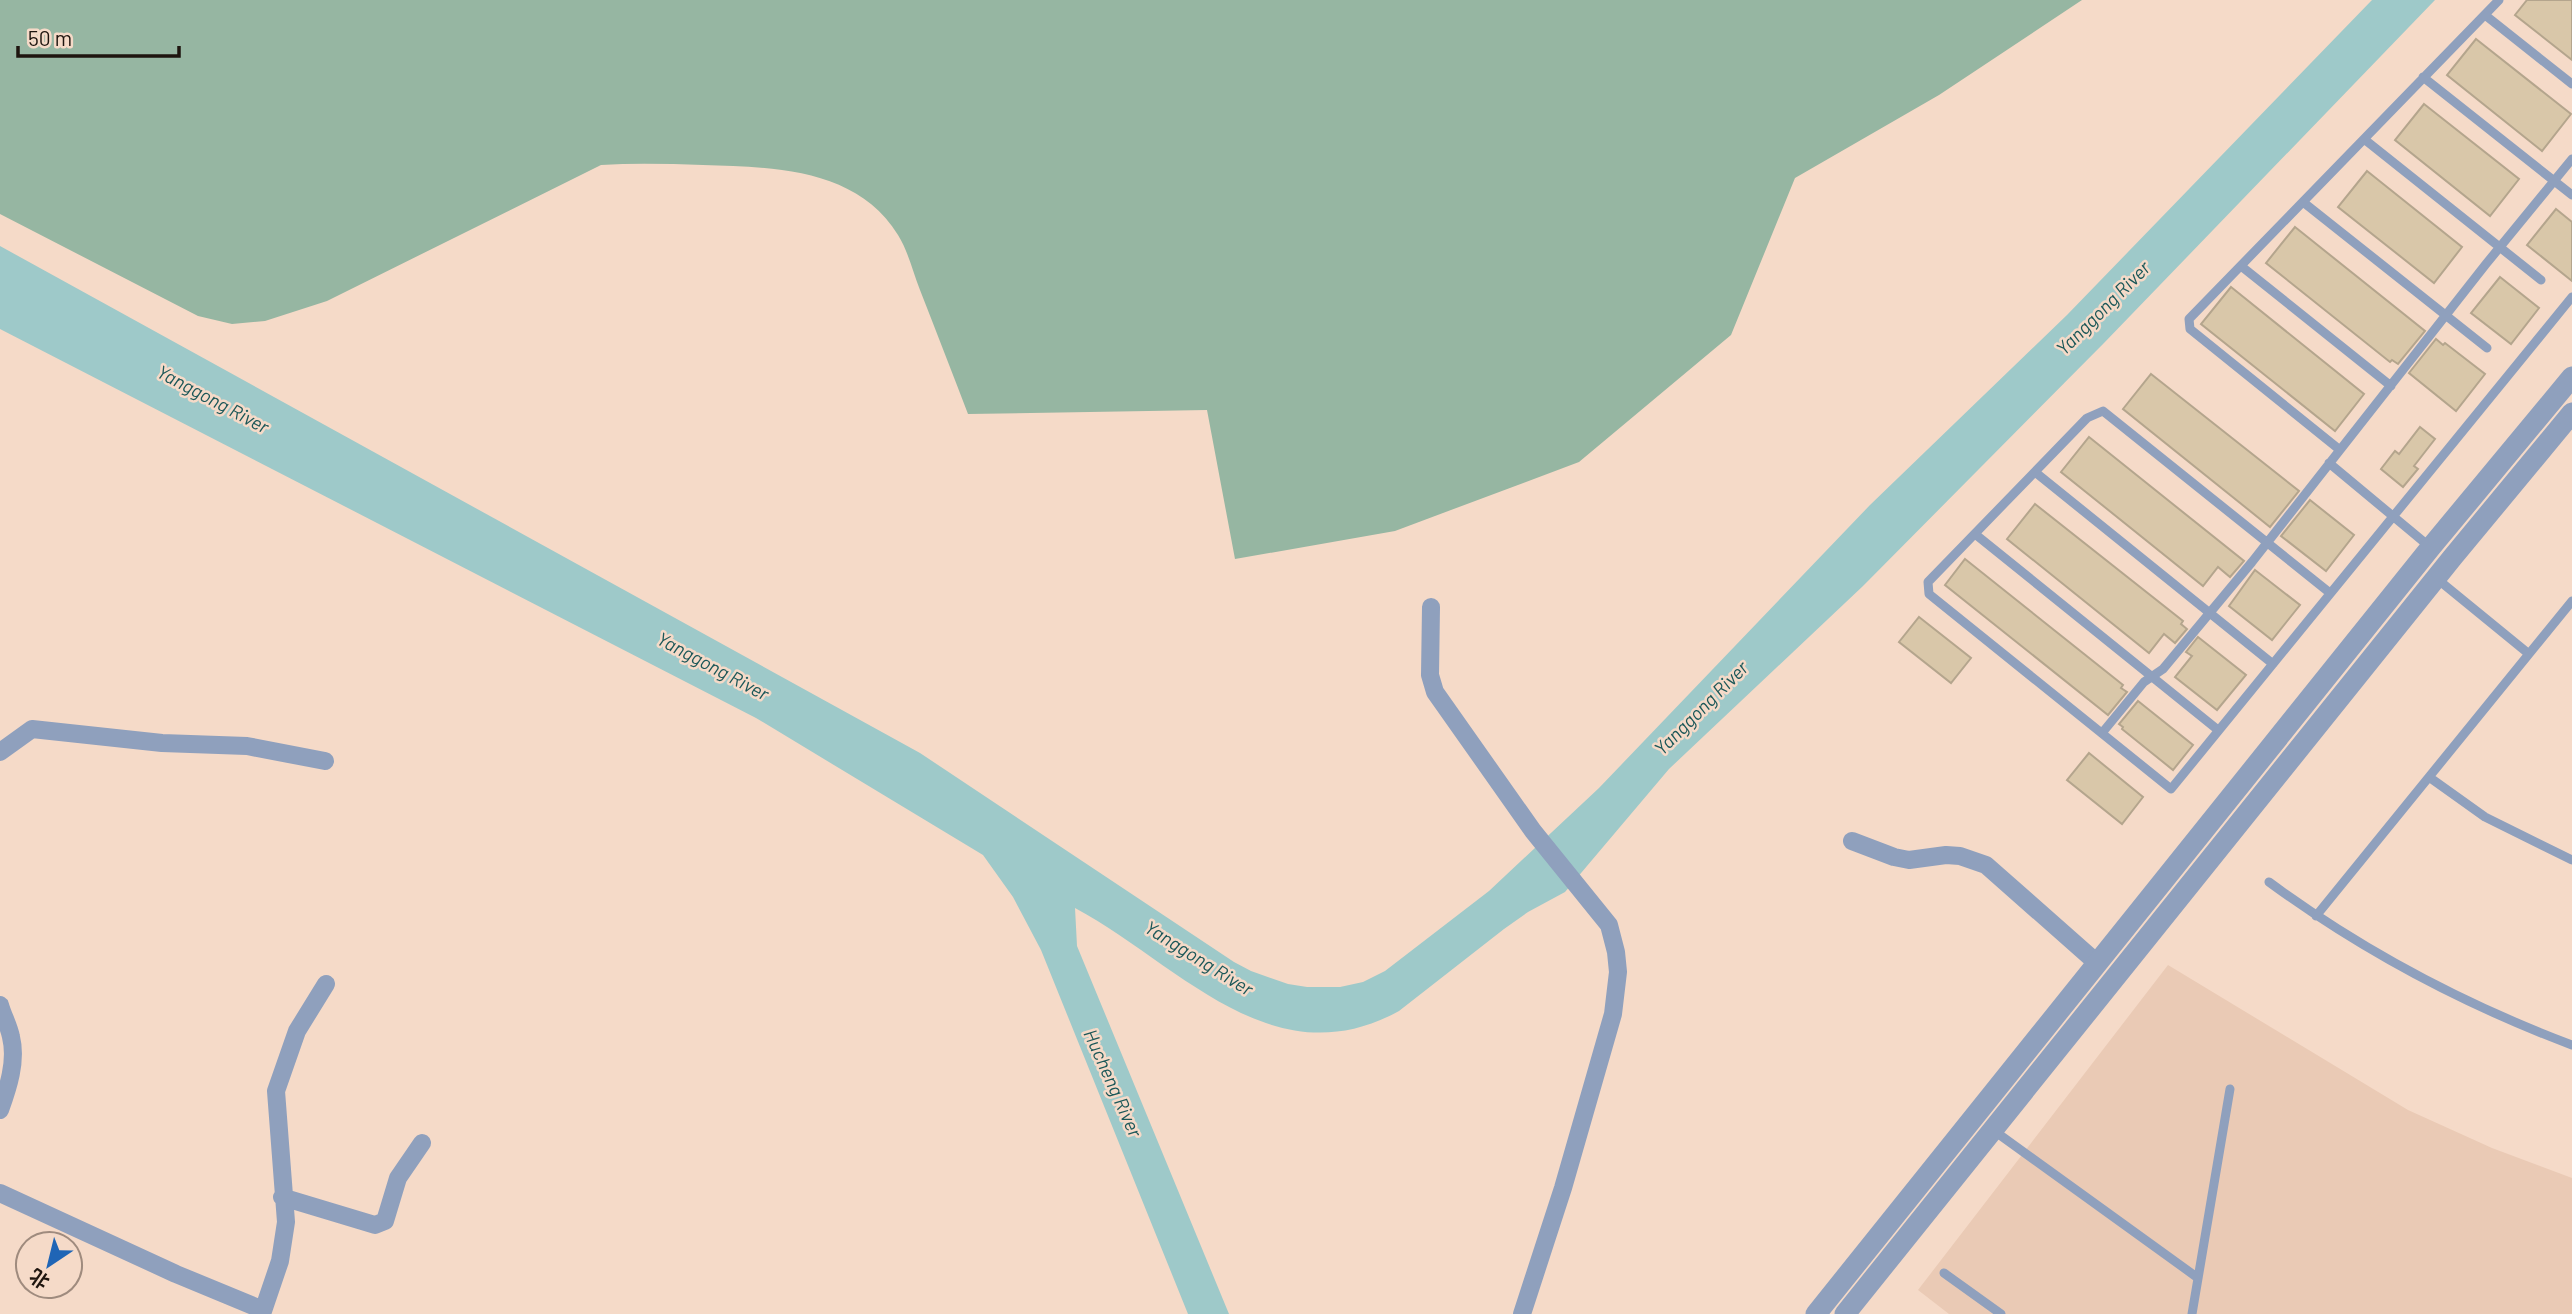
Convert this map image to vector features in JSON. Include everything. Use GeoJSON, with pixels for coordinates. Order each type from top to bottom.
{"type":"FeatureCollection","features":[{"type":"Feature","properties":{"kind":"street"},"geometry":{"type":"LineString","coordinates":[[1816,1314],[2431,547],[2572,377]]}},
{"type":"Feature","properties":{"kind":"street"},"geometry":{"type":"LineString","coordinates":[[1845,1314],[2436,578],[2572,413]]}},
{"type":"Feature","properties":{"kind":"street"},"geometry":{"type":"LineString","coordinates":[[1431,607],[1430,675],[1435,692],[1533,831],[1609,925],[1616,951],[1617,993],[1563,1188],[1522,1314]]}},
{"type":"Feature","properties":{"kind":"street"},"geometry":{"type":"LineString","coordinates":[[0,752],[32,729],[162,743],[247,746],[325,761]]}},
{"type":"Feature","properties":{"kind":"street"},"geometry":{"type":"LineString","coordinates":[[1852,841],[1878,853],[1909,860],[1946,855],[1959,856],[1986,865],[2097,963]]}},
{"type":"Feature","properties":{"kind":"street"},"geometry":{"type":"LineString","coordinates":[[0,1193],[262,1312],[280,1261],[286,1222],[276,1091],[297,1031],[326,984]]}},
{"type":"Feature","properties":{"kind":"street"},"geometry":{"type":"LineString","coordinates":[[0,1005],[12,1041],[12,1063],[8,1089],[0,1110]]}},
{"type":"Feature","properties":{"kind":"street"},"geometry":{"type":"LineString","coordinates":[[282,1197],[375,1225],[385,1221],[398,1178],[422,1143]]}},
{"type":"Feature","properties":{"kind":"lane"},"geometry":{"type":"LineString","coordinates":[[2340,450],[2190,328],[2189,319],[2499,0]]}},
{"type":"Feature","properties":{"kind":"lane"},"geometry":{"type":"LineString","coordinates":[[2485,15],[2572,84]]}},
{"type":"Feature","properties":{"kind":"lane"},"geometry":{"type":"LineString","coordinates":[[2424,77],[2572,195]]}},
{"type":"Feature","properties":{"kind":"lane"},"geometry":{"type":"LineString","coordinates":[[2364,139],[2541,280]]}},
{"type":"Feature","properties":{"kind":"lane"},"geometry":{"type":"LineString","coordinates":[[2102,733],[2144,682],[2163,669],[2210,613],[2572,159]]}},
{"type":"Feature","properties":{"kind":"lane"},"geometry":{"type":"LineString","coordinates":[[2303,202],[2487,348]]}},
{"type":"Feature","properties":{"kind":"lane"},"geometry":{"type":"LineString","coordinates":[[2241,266],[2391,386]]}},
{"type":"Feature","properties":{"kind":"lane"},"geometry":{"type":"LineString","coordinates":[[2330,593],[2103,411],[2087,418],[1928,582],[1929,594],[2171,789],[2572,297]]}},
{"type":"Feature","properties":{"kind":"lane"},"geometry":{"type":"LineString","coordinates":[[2329,463],[2431,547]]}},
{"type":"Feature","properties":{"kind":"lane"},"geometry":{"type":"LineString","coordinates":[[2035,472],[2273,664]]}},
{"type":"Feature","properties":{"kind":"lane"},"geometry":{"type":"LineString","coordinates":[[1975,534],[2218,730]]}},
{"type":"Feature","properties":{"kind":"lane"},"geometry":{"type":"LineString","coordinates":[[2436,578],[2529,654]]}},
{"type":"Feature","properties":{"kind":"lane"},"geometry":{"type":"LineString","coordinates":[[2316,916],[2572,601]]}},
{"type":"Feature","properties":{"kind":"lane"},"geometry":{"type":"LineString","coordinates":[[2429,776],[2485,817],[2572,860]]}},
{"type":"Feature","properties":{"kind":"lane"},"geometry":{"type":"LineString","coordinates":[[2269,883],[2387,961],[2491,1013],[2572,1045]]}},
{"type":"Feature","properties":{"kind":"lane"},"geometry":{"type":"LineString","coordinates":[[2192,1314],[2230,1089]]}},
{"type":"Feature","properties":{"kind":"lane"},"geometry":{"type":"LineString","coordinates":[[1993,1130],[2198,1279]]}},
{"type":"Feature","properties":{"kind":"lane"},"geometry":{"type":"LineString","coordinates":[[1944,1273],[2001,1314]]}},
{"type":"Feature","properties":{"kind":"shaded area"},"geometry":{"type":"Polygon","coordinates":[[[2168,965],[2408,1110],[2492,1148],[2572,1178],[2572,1314],[1949,1314],[1918,1290],[2168,965]]]}},
{"type":"Feature","properties":{"kind":"green space"},"geometry":{"type":"Polygon","coordinates":[[[0,0],[2082,0],[1939,95],[1795,178],[1731,335],[1579,462],[1395,531],[1235,559],[1207,410],[968,414],[898,235],[881,213],[860,196],[837,184],[811,176],[757,167],[601,165],[327,301],[265,321],[232,324],[198,316],[0,214],[0,0]]]}},
{"type":"Feature","properties":{"kind":"water"},"geometry":{"type":"Polygon","coordinates":[[[2372,0],[2435,0],[2104,343],[1863,586],[1669,769],[1565,892],[1504,929],[1399,1011],[1353,1029],[1309,1032],[1268,1024],[1228,1006],[1189,983],[1075,908],[1077,946],[1229,1314],[1188,1314],[1041,950],[1013,897],[983,855],[756,718],[0,329],[0,246],[920,753],[1234,962],[1288,984],[1340,987],[1363,982],[1385,971],[1489,891],[1599,788],[1870,505],[2067,315],[2372,0]]]}},
{"type":"Feature","properties":{"kind":"building"},"geometry":{"type":"Polygon","coordinates":[[[2527,0],[2572,0],[2572,60],[2515,15],[2527,0]]]}},
{"type":"Feature","properties":{"kind":"building"},"geometry":{"type":"Polygon","coordinates":[[[2476,39],[2571,114],[2542,151],[2447,75],[2476,39]]]}},
{"type":"Feature","properties":{"kind":"building"},"geometry":{"type":"Polygon","coordinates":[[[2424,104],[2519,179],[2490,216],[2395,140],[2424,104]]]}},
{"type":"Feature","properties":{"kind":"building"},"geometry":{"type":"Polygon","coordinates":[[[2367,171],[2462,247],[2434,283],[2338,207],[2367,171]]]}},
{"type":"Feature","properties":{"kind":"building"},"geometry":{"type":"Polygon","coordinates":[[[2556,209],[2572,222],[2572,281],[2527,245],[2556,209]]]}},
{"type":"Feature","properties":{"kind":"building"},"geometry":{"type":"Polygon","coordinates":[[[2295,227],[2425,331],[2398,364],[2392,360],[2390,362],[2266,263],[2295,227]]]}},
{"type":"Feature","properties":{"kind":"building"},"geometry":{"type":"Polygon","coordinates":[[[2500,277],[2539,308],[2511,344],[2471,313],[2500,277]]]}},
{"type":"Feature","properties":{"kind":"building"},"geometry":{"type":"Polygon","coordinates":[[[2231,287],[2364,394],[2335,431],[2201,324],[2231,287]]]}},
{"type":"Feature","properties":{"kind":"building"},"geometry":{"type":"Polygon","coordinates":[[[2436,339],[2485,374],[2456,411],[2409,373],[2436,339]]]}},
{"type":"Feature","properties":{"kind":"building"},"geometry":{"type":"Polygon","coordinates":[[[2151,374],[2299,491],[2270,527],[2123,409],[2151,374]]]}},
{"type":"Feature","properties":{"kind":"building"},"geometry":{"type":"Polygon","coordinates":[[[2420,427],[2435,439],[2414,466],[2418,469],[2403,487],[2381,469],[2395,451],[2399,454],[2420,427]]]}},
{"type":"Feature","properties":{"kind":"building"},"geometry":{"type":"Polygon","coordinates":[[[2089,437],[2244,561],[2230,577],[2218,567],[2203,586],[2061,472],[2089,437]]]}},
{"type":"Feature","properties":{"kind":"building"},"geometry":{"type":"Polygon","coordinates":[[[2310,500],[2354,535],[2326,571],[2281,536],[2310,500]]]}},
{"type":"Feature","properties":{"kind":"building"},"geometry":{"type":"Polygon","coordinates":[[[2035,504],[2183,621],[2181,624],[2187,629],[2175,643],[2164,634],[2149,653],[2007,539],[2035,504]]]}},
{"type":"Feature","properties":{"kind":"building"},"geometry":{"type":"Polygon","coordinates":[[[1965,559],[2123,685],[2121,688],[2127,692],[2108,715],[1945,585],[1965,559]]]}},
{"type":"Feature","properties":{"kind":"building"},"geometry":{"type":"Polygon","coordinates":[[[2255,570],[2300,605],[2272,640],[2229,606],[2255,570]]]}},
{"type":"Feature","properties":{"kind":"building"},"geometry":{"type":"Polygon","coordinates":[[[1919,617],[1971,658],[1951,683],[1899,642],[1919,617]]]}},
{"type":"Feature","properties":{"kind":"building"},"geometry":{"type":"Polygon","coordinates":[[[2198,637],[2246,675],[2217,710],[2175,677],[2192,656],[2186,652],[2198,637]]]}},
{"type":"Feature","properties":{"kind":"building"},"geometry":{"type":"Polygon","coordinates":[[[2138,701],[2193,745],[2173,770],[2119,724],[2138,701]]]}},
{"type":"Feature","properties":{"kind":"building"},"geometry":{"type":"Polygon","coordinates":[[[2089,753],[2143,797],[2122,824],[2067,780],[2089,753]]]}},
{"type":"Feature","properties":{"kind":"water label","name":"Yanggong River"},"geometry":{"type":"Point","coordinates":[2103,308]}},
{"type":"Feature","properties":{"kind":"water label","name":"Yanggong River"},"geometry":{"type":"Point","coordinates":[213,399]}},
{"type":"Feature","properties":{"kind":"water label","name":"Yanggong River"},"geometry":{"type":"Point","coordinates":[713,666]}},
{"type":"Feature","properties":{"kind":"water label","name":"Yanggong River"},"geometry":{"type":"Point","coordinates":[1701,708]}},
{"type":"Feature","properties":{"kind":"water label","name":"Yanggong River"},"geometry":{"type":"Point","coordinates":[1199,958]}},
{"type":"Feature","properties":{"kind":"water label","name":"Hucheng River"},"geometry":{"type":"Point","coordinates":[1113,1083]}}]}
